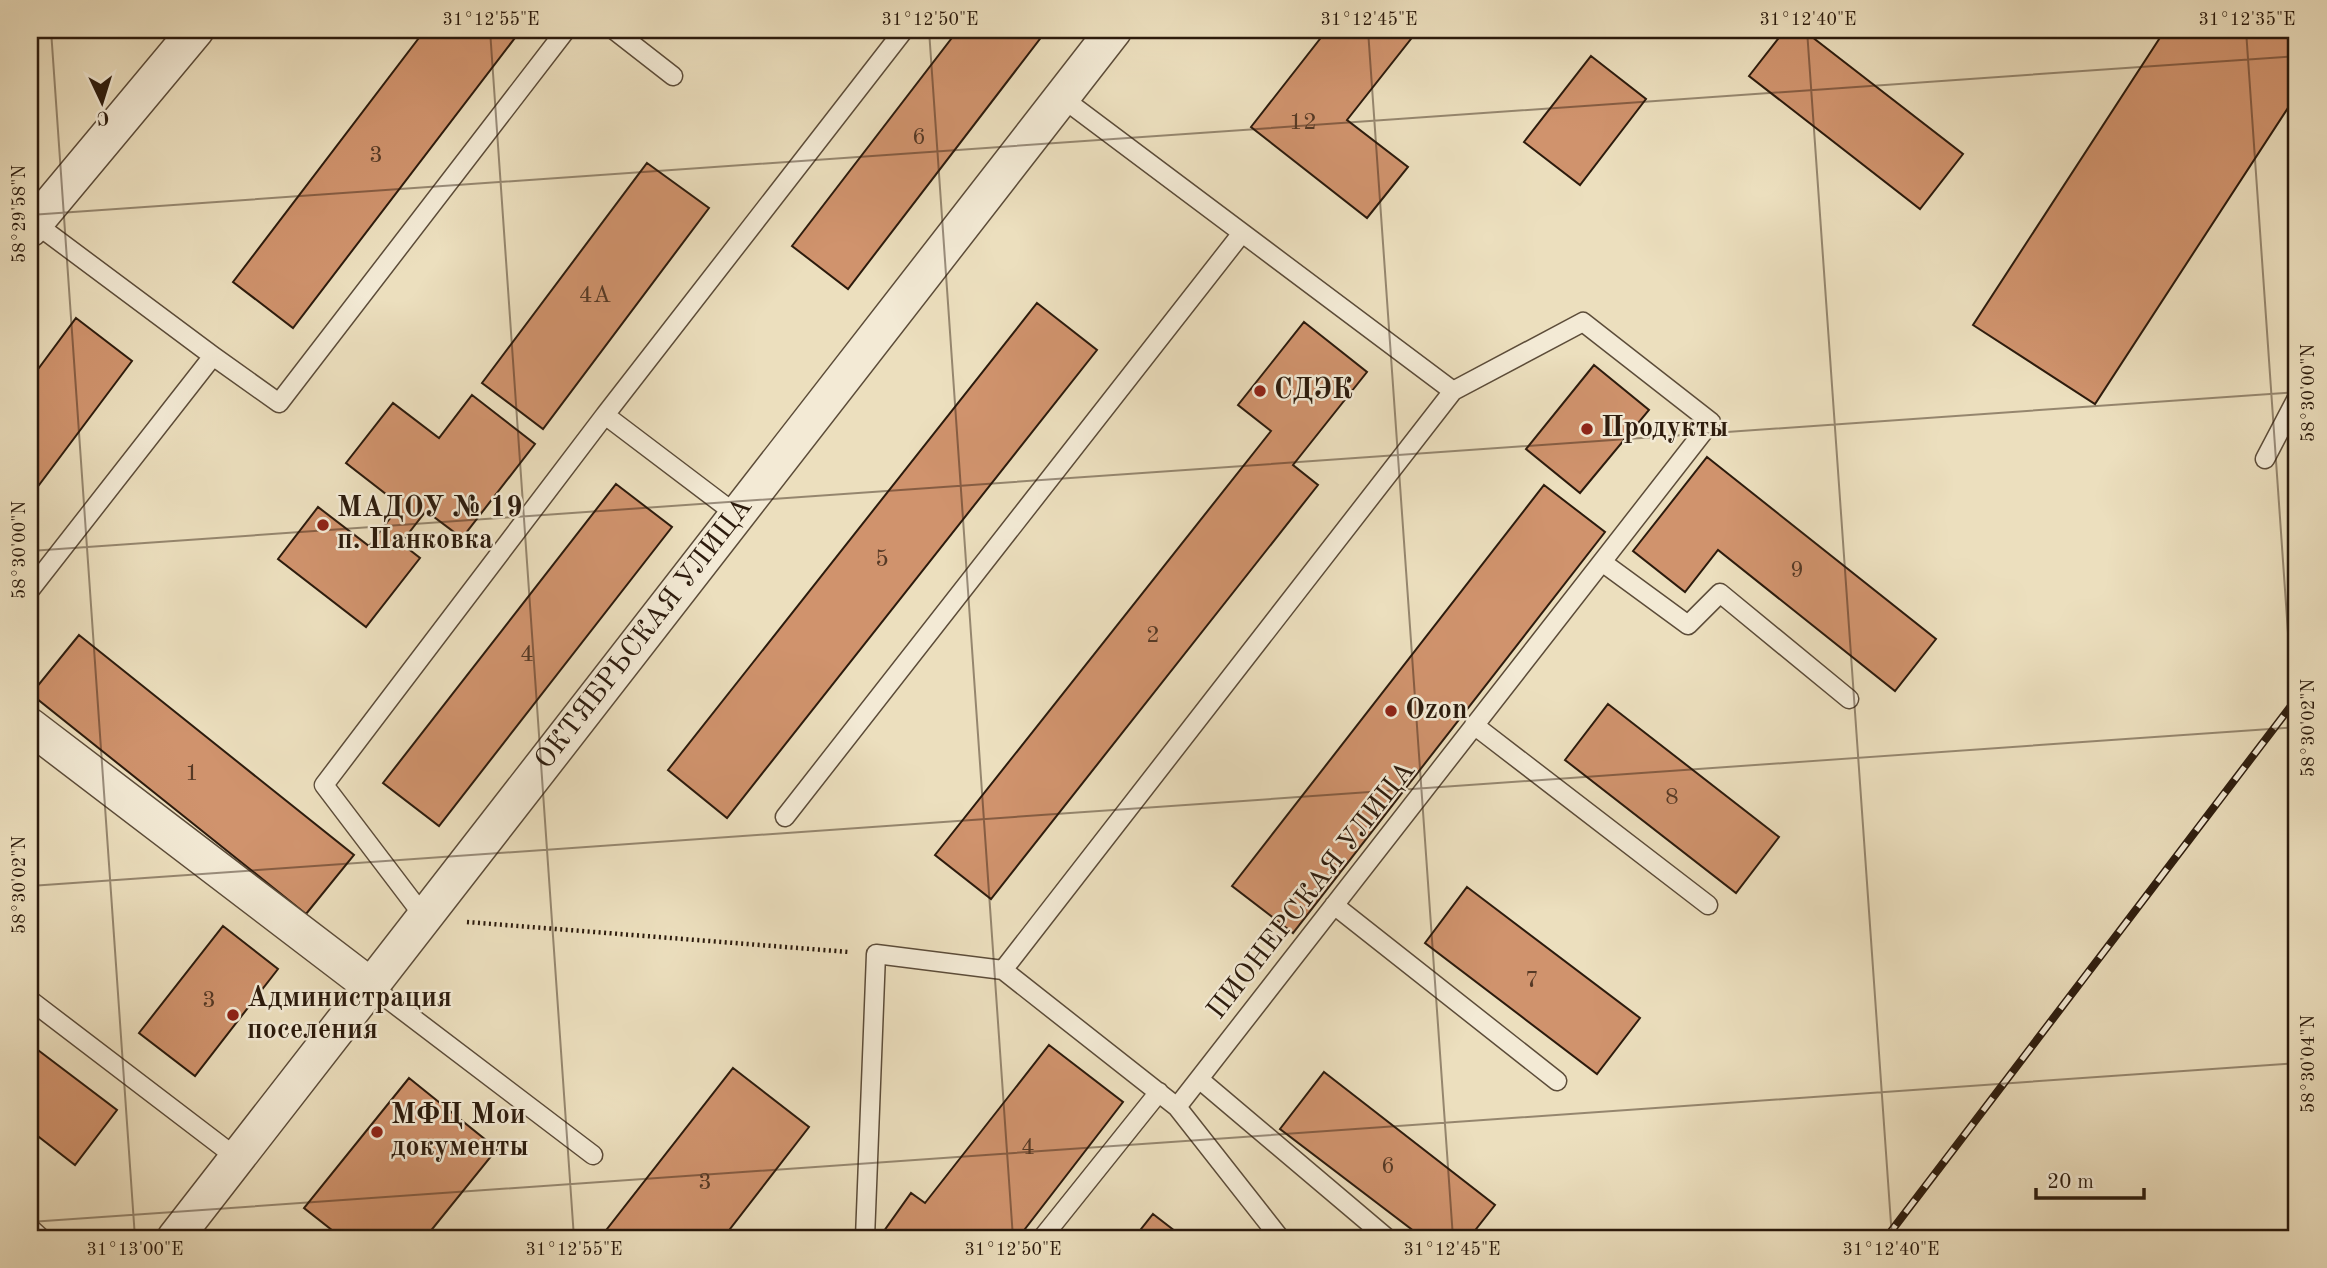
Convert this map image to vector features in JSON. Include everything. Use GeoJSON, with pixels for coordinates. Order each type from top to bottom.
{"type":"FeatureCollection","features":[{"type":"Feature","properties":{"kind":"street"},"geometry":{"type":"LineString","coordinates":[[31,224],[196,30]]}},
{"type":"Feature","properties":{"kind":"street","name":"ОКТЯБРЬСКАЯ УЛИЦА"},"geometry":{"type":"LineString","coordinates":[[175,1238],[1114,30]]}},
{"type":"Feature","properties":{"kind":"street"},"geometry":{"type":"LineString","coordinates":[[30,726],[372,987]]}},
{"type":"Feature","properties":{"kind":"lane"},"geometry":{"type":"LineString","coordinates":[[31,224],[279,403],[566,30]]}},
{"type":"Feature","properties":{"kind":"lane"},"geometry":{"type":"LineString","coordinates":[[614,30],[673,76]]}},
{"type":"Feature","properties":{"kind":"lane"},"geometry":{"type":"LineString","coordinates":[[425,918],[324,785],[605,415],[904,30]]}},
{"type":"Feature","properties":{"kind":"lane"},"geometry":{"type":"LineString","coordinates":[[1003,970],[1453,391],[1061,97]]}},
{"type":"Feature","properties":{"kind":"lane"},"geometry":{"type":"LineString","coordinates":[[785,817],[1242,233]]}},
{"type":"Feature","properties":{"kind":"lane","name":"ПИОНЕРСКАЯ УЛИЦА"},"geometry":{"type":"LineString","coordinates":[[1177,1107],[1711,422],[1583,322],[1453,391]]}},
{"type":"Feature","properties":{"kind":"lane"},"geometry":{"type":"LineString","coordinates":[[30,590],[213,356]]}},
{"type":"Feature","properties":{"kind":"lane"},"geometry":{"type":"LineString","coordinates":[[2265,459],[2297,398]]}},
{"type":"Feature","properties":{"kind":"lane"},"geometry":{"type":"LineString","coordinates":[[605,415],[737,515]]}},
{"type":"Feature","properties":{"kind":"lane"},"geometry":{"type":"LineString","coordinates":[[1602,562],[1688,625],[1720,593],[1849,699]]}},
{"type":"Feature","properties":{"kind":"lane"},"geometry":{"type":"LineString","coordinates":[[1475,726],[1708,905]]}},
{"type":"Feature","properties":{"kind":"lane"},"geometry":{"type":"LineString","coordinates":[[1334,905],[1557,1082]]}},
{"type":"Feature","properties":{"kind":"lane"},"geometry":{"type":"LineString","coordinates":[[864,1238],[876,954],[1003,970],[1177,1107],[1280,1238]]}},
{"type":"Feature","properties":{"kind":"lane"},"geometry":{"type":"LineString","coordinates":[[372,987],[593,1155]]}},
{"type":"Feature","properties":{"kind":"lane"},"geometry":{"type":"LineString","coordinates":[[30,1000],[237,1158]]}},
{"type":"Feature","properties":{"kind":"lane"},"geometry":{"type":"LineString","coordinates":[[1199,1079],[1387,1238]]}},
{"type":"Feature","properties":{"kind":"lane"},"geometry":{"type":"LineString","coordinates":[[1042,1238],[1159,1092]]}},
{"type":"Feature","properties":{"kind":"lane"},"geometry":{"type":"LineString","coordinates":[[30,1228],[41,1238]]}},
{"type":"Feature","properties":{"kind":"path"},"geometry":{"type":"LineString","coordinates":[[425,918],[876,954]]}},
{"type":"Feature","properties":{"kind":"building"},"geometry":{"type":"Polygon","coordinates":[[[425,30],[521,30],[293,328],[233,282],[425,30]]]}},
{"type":"Feature","properties":{"kind":"building"},"geometry":{"type":"Polygon","coordinates":[[[958,30],[1046,31],[848,289],[792,246],[958,30]]]}},
{"type":"Feature","properties":{"kind":"building"},"geometry":{"type":"Polygon","coordinates":[[[1327,30],[1418,30],[1347,120],[1408,167],[1367,218],[1251,127],[1327,30]]]}},
{"type":"Feature","properties":{"kind":"building"},"geometry":{"type":"Polygon","coordinates":[[[1785,30],[1803,30],[1963,154],[1920,209],[1749,76],[1785,30]]]}},
{"type":"Feature","properties":{"kind":"building"},"geometry":{"type":"Polygon","coordinates":[[[2165,30],[2297,30],[2297,94],[2095,404],[1973,325],[2165,30]]]}},
{"type":"Feature","properties":{"kind":"building"},"geometry":{"type":"Polygon","coordinates":[[[1591,56],[1646,99],[1580,185],[1524,142],[1591,56]]]}},
{"type":"Feature","properties":{"kind":"building","name":"МАДОУ № 19 п. Панковка"},"geometry":{"type":"Polygon","coordinates":[[[647,163],[709,208],[543,429],[482,383],[647,163]]]}},
{"type":"Feature","properties":{"kind":"building"},"geometry":{"type":"Polygon","coordinates":[[[1037,303],[1097,350],[727,818],[668,770],[1037,303]]]}},
{"type":"Feature","properties":{"kind":"building"},"geometry":{"type":"Polygon","coordinates":[[[76,318],[132,361],[30,497],[30,380],[76,318]]]}},
{"type":"Feature","properties":{"kind":"building"},"geometry":{"type":"Polygon","coordinates":[[[1304,322],[1367,372],[1293,465],[1318,485],[991,899],[935,855],[1271,431],[1238,405],[1304,322]]]}},
{"type":"Feature","properties":{"kind":"building","name":"Продукты"},"geometry":{"type":"Polygon","coordinates":[[[1594,365],[1649,410],[1580,493],[1526,449],[1594,365]]]}},
{"type":"Feature","properties":{"kind":"building","name":"МАДОУ № 19 п. Панковка"},"geometry":{"type":"Polygon","coordinates":[[[472,395],[535,444],[462,538],[426,511],[401,543],[420,558],[366,627],[278,559],[318,507],[369,546],[400,505],[346,463],[393,403],[439,438],[472,395]]]}},
{"type":"Feature","properties":{"kind":"building"},"geometry":{"type":"Polygon","coordinates":[[[1707,457],[1936,639],[1895,691],[1718,550],[1685,592],[1633,551],[1707,457]]]}},
{"type":"Feature","properties":{"kind":"building"},"geometry":{"type":"Polygon","coordinates":[[[616,484],[672,527],[439,826],[383,783],[616,484]]]}},
{"type":"Feature","properties":{"kind":"building"},"geometry":{"type":"Polygon","coordinates":[[[1544,485],[1605,532],[1293,933],[1232,886],[1544,485]]]}},
{"type":"Feature","properties":{"kind":"building"},"geometry":{"type":"Polygon","coordinates":[[[79,635],[354,855],[306,914],[31,694],[79,635]]]}},
{"type":"Feature","properties":{"kind":"building"},"geometry":{"type":"Polygon","coordinates":[[[1608,704],[1779,837],[1736,893],[1565,760],[1608,704]]]}},
{"type":"Feature","properties":{"kind":"building"},"geometry":{"type":"Polygon","coordinates":[[[1467,887],[1640,1018],[1597,1074],[1425,943],[1467,887]]]}},
{"type":"Feature","properties":{"kind":"building"},"geometry":{"type":"Polygon","coordinates":[[[223,926],[278,969],[195,1076],[139,1033],[223,926]]]}},
{"type":"Feature","properties":{"kind":"building"},"geometry":{"type":"Polygon","coordinates":[[[30,1044],[117,1110],[75,1165],[30,1130],[30,1044]]]}},
{"type":"Feature","properties":{"kind":"building"},"geometry":{"type":"Polygon","coordinates":[[[1049,1045],[1123,1102],[1018,1238],[879,1238],[911,1193],[925,1203],[1049,1045]]]}},
{"type":"Feature","properties":{"kind":"building"},"geometry":{"type":"Polygon","coordinates":[[[733,1068],[809,1127],[723,1238],[600,1238],[733,1068]]]}},
{"type":"Feature","properties":{"kind":"building"},"geometry":{"type":"Polygon","coordinates":[[[1324,1072],[1495,1205],[1469,1238],[1423,1238],[1280,1129],[1324,1072]]]}},
{"type":"Feature","properties":{"kind":"building"},"geometry":{"type":"Polygon","coordinates":[[[409,1078],[497,1149],[425,1238],[342,1238],[304,1208],[409,1078]]]}},
{"type":"Feature","properties":{"kind":"building"},"geometry":{"type":"Polygon","coordinates":[[[1153,1214],[1184,1238],[1134,1238],[1153,1214]]]}},
{"type":"Feature","properties":{"kind":"railway"},"geometry":{"type":"LineString","coordinates":[[1886,1238],[2297,698]]}},
{"type":"Feature","properties":{"kind":"place","name":"СДЭК"},"geometry":{"type":"Point","coordinates":[1260,391]}},
{"type":"Feature","properties":{"kind":"place","name":"Продукты"},"geometry":{"type":"Point","coordinates":[1587,429]}},
{"type":"Feature","properties":{"kind":"place","name":"МАДОУ № 19 п. Панковка"},"geometry":{"type":"Point","coordinates":[323,525]}},
{"type":"Feature","properties":{"kind":"place","name":"Ozon"},"geometry":{"type":"Point","coordinates":[1391,711]}},
{"type":"Feature","properties":{"kind":"place","name":"Администрация поселения"},"geometry":{"type":"Point","coordinates":[233,1015]}},
{"type":"Feature","properties":{"kind":"place","name":"МФЦ Мои документы"},"geometry":{"type":"Point","coordinates":[377,1132]}}]}
